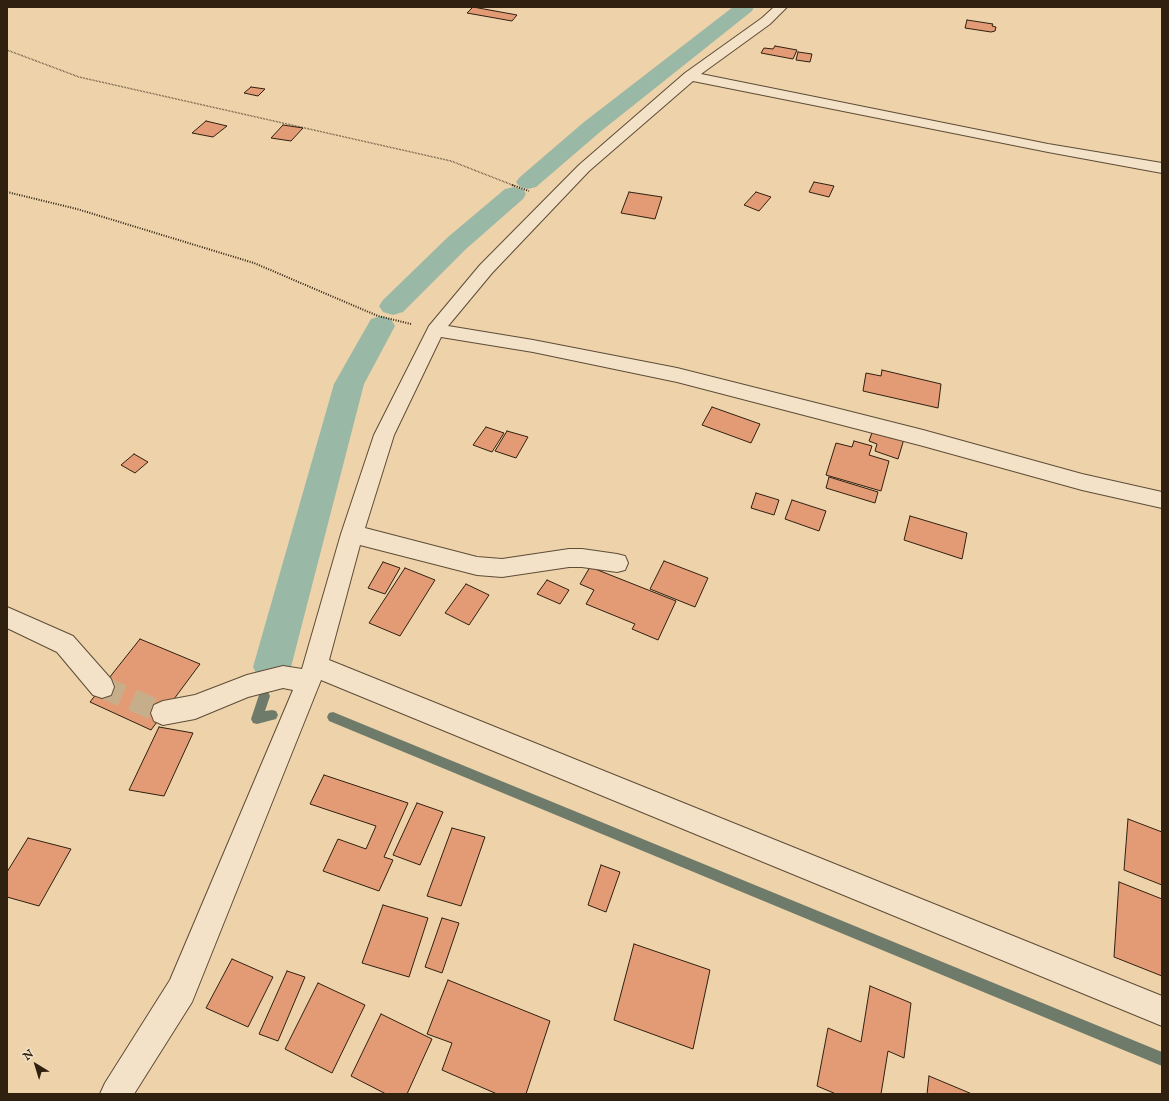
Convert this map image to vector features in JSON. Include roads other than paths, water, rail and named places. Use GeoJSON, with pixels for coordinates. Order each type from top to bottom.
{"type":"FeatureCollection","features":[{"type":"Feature","properties":{"kind":"street"},"geometry":{"type":"LineString","coordinates":[[116,1094],[181,991],[312,674],[352,534],[384,435],[435,330],[486,269],[584,168],[690,76],[766,21],[781,7]]}},
{"type":"Feature","properties":{"kind":"street"},"geometry":{"type":"LineString","coordinates":[[690,76],[1048,148],[1162,168]]}},
{"type":"Feature","properties":{"kind":"street"},"geometry":{"type":"LineString","coordinates":[[435,330],[533,346],[677,375],[923,438],[1082,482],[1162,500]]}},
{"type":"Feature","properties":{"kind":"street"},"geometry":{"type":"LineString","coordinates":[[352,534],[477,566],[502,568],[569,558],[617,562]]}},
{"type":"Feature","properties":{"kind":"street"},"geometry":{"type":"LineString","coordinates":[[7,617],[65,644],[102,687]]}},
{"type":"Feature","properties":{"kind":"street"},"geometry":{"type":"LineString","coordinates":[[163,713],[195,707],[247,686],[284,677],[312,674],[1162,1011]]}},
{"type":"Feature","properties":{"kind":"waterway"},"geometry":{"type":"LineString","coordinates":[[528,182],[592,127],[745,7]]}},
{"type":"Feature","properties":{"kind":"waterway"},"geometry":{"type":"LineString","coordinates":[[393,306],[457,243],[514,194]]}},
{"type":"Feature","properties":{"kind":"waterway"},"geometry":{"type":"LineString","coordinates":[[272,667],[349,384],[381,326]]}},
{"type":"Feature","properties":{"kind":"waterway"},"geometry":{"type":"LineString","coordinates":[[264,696],[257,719],[272,715]]}},
{"type":"Feature","properties":{"kind":"waterway"},"geometry":{"type":"LineString","coordinates":[[333,717],[1162,1059]]}},
{"type":"Feature","properties":{"kind":"tunnel"},"geometry":{"type":"LineString","coordinates":[[102,687],[163,713]]}}]}
